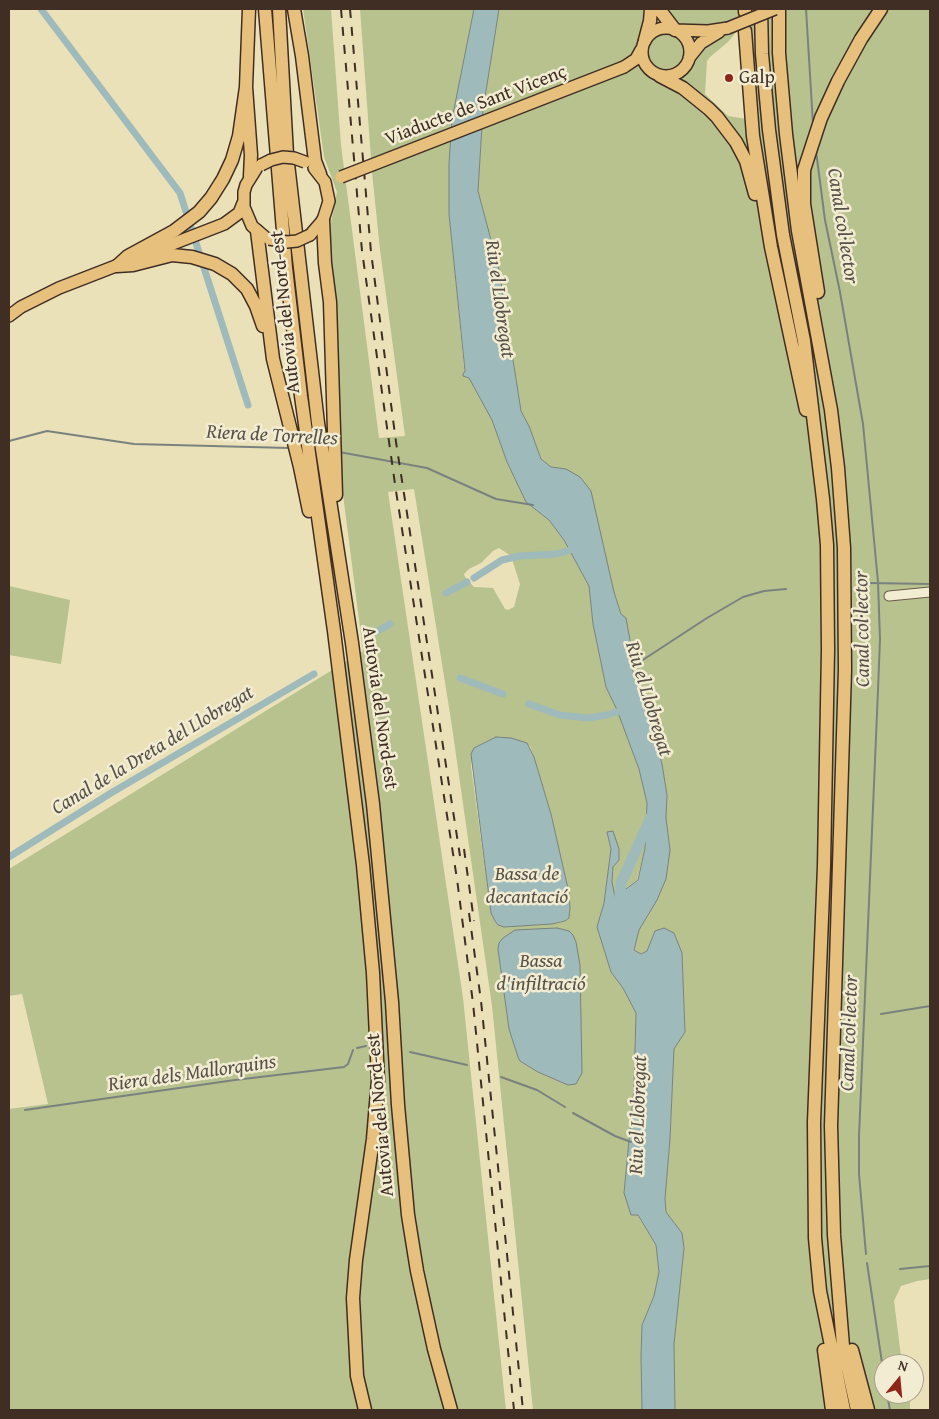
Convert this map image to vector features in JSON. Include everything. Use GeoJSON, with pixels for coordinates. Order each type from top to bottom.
{"type":"FeatureCollection","features":[{"type":"Feature","properties":{"kind":"highway"},"geometry":{"type":"LineString","coordinates":[[249,9],[246,88],[250,176]]}},
{"type":"Feature","properties":{"kind":"highway","name":"Autovia del Nord-est"},"geometry":{"type":"LineString","coordinates":[[265,9],[286,268],[306,437],[305,467],[334,631],[363,865],[374,973],[378,1080],[375,1121],[356,1260],[353,1298],[357,1376],[365,1410]]}},
{"type":"Feature","properties":{"kind":"highway","name":"Autovia del Nord-est"},"geometry":{"type":"LineString","coordinates":[[279,9],[287,155],[320,438],[329,469],[337,514],[334,527],[374,804],[408,1215],[417,1271],[434,1349],[451,1410]]}},
{"type":"Feature","properties":{"kind":"highway"},"geometry":{"type":"LineString","coordinates":[[294,9],[305,75],[315,160],[320,174]]}},
{"type":"Feature","properties":{"kind":"highway"},"geometry":{"type":"LineString","coordinates":[[643,45],[649,28],[651,9]]}},
{"type":"Feature","properties":{"kind":"highway"},"geometry":{"type":"LineString","coordinates":[[659,9],[675,30]]}},
{"type":"Feature","properties":{"kind":"highway"},"geometry":{"type":"LineString","coordinates":[[761,9],[762,54],[769,130],[783,235],[804,341],[827,545],[828,640],[824,866],[814,1122],[815,1238],[821,1326],[832,1410]]}},
{"type":"Feature","properties":{"kind":"highway"},"geometry":{"type":"LineString","coordinates":[[777,9],[786,134],[798,231],[831,410],[838,468],[844,548],[844,699],[831,1126],[834,1235],[843,1346],[857,1410]]}},
{"type":"Feature","properties":{"kind":"highway"},"geometry":{"type":"LineString","coordinates":[[821,352],[821,306],[804,204],[804,170],[821,118],[838,81],[861,39],[881,9]]}},
{"type":"Feature","properties":{"kind":"highway"},"geometry":{"type":"LineString","coordinates":[[861,39],[890,9]]}},
{"type":"Feature","properties":{"kind":"highway"},"geometry":{"type":"LineString","coordinates":[[745,30],[753,136],[771,247],[800,389],[818,453]]}},
{"type":"Feature","properties":{"kind":"highway"},"geometry":{"type":"LineString","coordinates":[[660,76],[682,88],[709,108],[736,142],[746,161],[771,247]]}},
{"type":"Feature","properties":{"kind":"highway"},"geometry":{"type":"LineString","coordinates":[[117,266],[128,256],[175,237],[211,198],[232,160],[239,136],[246,88]]}},
{"type":"Feature","properties":{"kind":"highway"},"geometry":{"type":"LineString","coordinates":[[324,220],[325,263],[330,302],[333,439],[329,469]]}},
{"type":"Feature","properties":{"kind":"highway"},"geometry":{"type":"LineString","coordinates":[[254,228],[273,359]]}},
{"type":"Feature","properties":{"kind":"highway"},"geometry":{"type":"LineString","coordinates":[[117,266],[133,265],[167,255],[183,256],[207,261],[232,274],[247,289],[256,306],[273,359],[292,436],[305,467]]}},
{"type":"Feature","properties":{"kind":"highway"},"geometry":{"type":"LineString","coordinates":[[820,1291],[844,1410]]}},
{"type":"Feature","properties":{"kind":"highway"},"geometry":{"type":"LineString","coordinates":[[840,1308],[868,1410]]}},
{"type":"Feature","properties":{"kind":"main road"},"geometry":{"type":"LineString","coordinates":[[624,67],[641,66],[660,76],[670,76],[685,67],[689,58],[701,43],[728,28],[777,9]]}},
{"type":"Feature","properties":{"kind":"main road"},"geometry":{"type":"LineString","coordinates":[[624,67],[636,59],[651,33],[659,29],[668,28],[708,32],[728,28]]}},
{"type":"Feature","properties":{"kind":"main road"},"geometry":{"type":"LineString","coordinates":[[675,30],[688,41],[689,58]]}},
{"type":"Feature","properties":{"kind":"main road"},"geometry":{"type":"LineString","coordinates":[[643,45],[643,60],[648,68]]}},
{"type":"Feature","properties":{"kind":"main road","name":"Viaducte de Sant Vicenç"},"geometry":{"type":"LineString","coordinates":[[320,174],[341,177],[624,67]]}},
{"type":"Feature","properties":{"kind":"main road"},"geometry":{"type":"LineString","coordinates":[[175,237],[206,231],[224,224],[239,213],[250,176],[261,165],[271,160],[283,157],[305,162],[320,174],[324,182],[328,194],[328,208],[324,220],[310,235],[297,241],[287,242],[269,239],[254,228],[239,223],[224,224]]}},
{"type":"Feature","properties":{"kind":"main road"},"geometry":{"type":"LineString","coordinates":[[328,194],[341,177]]}},
{"type":"Feature","properties":{"kind":"main road"},"geometry":{"type":"LineString","coordinates":[[243,203],[246,215],[254,228]]}},
{"type":"Feature","properties":{"kind":"main road"},"geometry":{"type":"LineString","coordinates":[[9,316],[21,307],[59,288],[117,266]]}},
{"type":"Feature","properties":{"kind":"street"},"geometry":{"type":"LineString","coordinates":[[889,596],[930,592]]}},
{"type":"Feature","properties":{"kind":"green space"},"geometry":{"type":"Polygon","coordinates":[[[303,9],[331,9],[341,145],[379,438],[405,436],[380,250],[372,172],[360,9],[474,9],[452,119],[449,163],[449,214],[465,377],[469,378],[492,420],[507,462],[526,502],[549,520],[564,540],[589,586],[593,624],[606,687],[617,710],[639,769],[647,803],[645,848],[637,880],[614,897],[613,867],[619,860],[607,832],[611,849],[604,903],[597,927],[611,972],[623,988],[636,1013],[634,1088],[624,1193],[656,1245],[659,1272],[654,1296],[642,1325],[642,1410],[533,1410],[492,1006],[451,720],[414,489],[388,492],[463,998],[506,1410],[9,1410],[9,1109],[48,1104],[22,994],[9,996],[9,869],[363,651],[340,471],[329,233],[337,192],[324,157],[303,9]],[[499,548],[464,574],[474,587],[493,588],[505,609],[508,610],[514,607],[520,584],[511,556],[499,548]],[[496,737],[474,748],[471,766],[491,913],[495,921],[498,925],[504,927],[565,921],[569,893],[551,814],[530,746],[496,737]],[[498,949],[509,1029],[520,1061],[538,1072],[568,1085],[498,949]]]}},
{"type":"Feature","properties":{"kind":"green space"},"geometry":{"type":"Polygon","coordinates":[[[499,9],[930,9],[930,1279],[901,1286],[894,1301],[901,1354],[874,1354],[874,1404],[910,1404],[910,1410],[675,1410],[674,1344],[684,1248],[682,1233],[666,1212],[665,1199],[674,1049],[685,1032],[682,953],[674,933],[655,931],[647,951],[641,954],[634,950],[639,930],[651,909],[670,850],[666,818],[667,795],[643,693],[633,671],[630,640],[614,592],[566,469],[551,467],[541,459],[529,426],[521,411],[499,270],[478,191],[483,110],[499,9]],[[737,31],[707,61],[705,94],[728,116],[747,119],[743,36],[737,31]]]}},
{"type":"Feature","properties":{"kind":"green space"},"geometry":{"type":"Polygon","coordinates":[[[9,586],[70,600],[61,664],[9,655],[9,586]]]}},
{"type":"Feature","properties":{"kind":"water"},"geometry":{"type":"Polygon","coordinates":[[[474,9],[499,9],[483,110],[478,191],[499,270],[521,411],[529,426],[541,459],[551,467],[566,469],[580,477],[591,491],[614,592],[621,614],[626,618],[633,671],[643,693],[662,764],[667,795],[666,818],[670,850],[666,879],[657,900],[639,930],[634,950],[641,954],[647,951],[655,931],[664,928],[674,933],[682,953],[685,1032],[674,1049],[665,1199],[666,1212],[682,1233],[684,1248],[674,1344],[675,1410],[642,1410],[642,1325],[654,1296],[659,1272],[656,1245],[638,1215],[631,1215],[624,1193],[634,1088],[636,1013],[623,988],[611,972],[597,927],[604,903],[611,849],[607,832],[613,831],[619,849],[619,860],[613,867],[612,882],[615,897],[638,880],[645,848],[647,803],[639,769],[617,710],[606,687],[593,624],[589,586],[564,540],[549,520],[526,502],[507,462],[492,420],[469,378],[463,376],[465,371],[449,214],[449,163],[452,119],[474,9]]]}},
{"type":"Feature","properties":{"kind":"water","name":"Bassa de decantació"},"geometry":{"type":"Polygon","coordinates":[[[496,737],[511,738],[527,743],[534,757],[551,814],[569,893],[569,918],[565,921],[552,924],[504,927],[498,925],[491,913],[471,754],[474,748],[496,737]]]}},
{"type":"Feature","properties":{"kind":"water","name":"Bassa d'infiltració"},"geometry":{"type":"Polygon","coordinates":[[[557,928],[569,931],[573,935],[580,965],[582,1073],[576,1084],[568,1085],[538,1072],[520,1061],[509,1029],[498,949],[499,943],[503,938],[515,930],[557,928]]]}},
{"type":"Feature","properties":{"kind":"waterway"},"geometry":{"type":"LineString","coordinates":[[41,9],[180,193],[248,405]]}},
{"type":"Feature","properties":{"kind":"waterway","name":"Canal col·lector"},"geometry":{"type":"LineString","coordinates":[[806,9],[813,124]]}},
{"type":"Feature","properties":{"kind":"waterway","name":"Canal col·lector"},"geometry":{"type":"LineString","coordinates":[[816,151],[825,220],[840,292],[863,424],[878,582],[880,639],[859,1136],[859,1174],[866,1254]]}},
{"type":"Feature","properties":{"kind":"waterway","name":"Riera de Torrelles"},"geometry":{"type":"LineString","coordinates":[[9,441],[47,431],[134,444],[289,448]]}},
{"type":"Feature","properties":{"kind":"waterway","name":"Riera de Torrelles"},"geometry":{"type":"LineString","coordinates":[[339,452],[427,468],[496,499],[533,505]]}},
{"type":"Feature","properties":{"kind":"waterway","name":"Canal de la Dreta del Llobregat"},"geometry":{"type":"LineString","coordinates":[[474,578],[502,560],[520,556],[557,554],[577,548]]}},
{"type":"Feature","properties":{"kind":"waterway","name":"Canal de la Dreta del Llobregat"},"geometry":{"type":"LineString","coordinates":[[446,593],[467,582]]}},
{"type":"Feature","properties":{"kind":"waterway"},"geometry":{"type":"LineString","coordinates":[[868,583],[930,584]]}},
{"type":"Feature","properties":{"kind":"waterway"},"geometry":{"type":"LineString","coordinates":[[632,667],[743,597],[764,591],[786,589]]}},
{"type":"Feature","properties":{"kind":"waterway","name":"Canal de la Dreta del Llobregat"},"geometry":{"type":"LineString","coordinates":[[376,632],[390,624]]}},
{"type":"Feature","properties":{"kind":"waterway","name":"Canal de la Dreta del Llobregat"},"geometry":{"type":"LineString","coordinates":[[9,857],[111,793],[314,674]]}},
{"type":"Feature","properties":{"kind":"waterway","name":"Canal de la Dreta del Llobregat"},"geometry":{"type":"LineString","coordinates":[[460,678],[503,694]]}},
{"type":"Feature","properties":{"kind":"waterway","name":"Canal de la Dreta del Llobregat"},"geometry":{"type":"LineString","coordinates":[[529,704],[560,715],[588,718],[626,709]]}},
{"type":"Feature","properties":{"kind":"waterway","name":"Riu el Llobregat"},"geometry":{"type":"LineString","coordinates":[[619,907],[621,883],[652,815]]}},
{"type":"Feature","properties":{"kind":"waterway"},"geometry":{"type":"LineString","coordinates":[[881,1014],[930,1006]]}},
{"type":"Feature","properties":{"kind":"waterway","name":"Riera dels Mallorquins"},"geometry":{"type":"LineString","coordinates":[[357,1048],[366,1046]]}},
{"type":"Feature","properties":{"kind":"waterway","name":"Riera dels Mallorquins"},"geometry":{"type":"LineString","coordinates":[[25,1110],[235,1080],[344,1067],[348,1064],[353,1050]]}},
{"type":"Feature","properties":{"kind":"waterway","name":"Riera dels Mallorquins"},"geometry":{"type":"LineString","coordinates":[[410,1052],[467,1065]]}},
{"type":"Feature","properties":{"kind":"waterway","name":"Riera dels Mallorquins"},"geometry":{"type":"LineString","coordinates":[[501,1077],[537,1090],[565,1107]]}},
{"type":"Feature","properties":{"kind":"waterway","name":"Riera dels Mallorquins"},"geometry":{"type":"LineString","coordinates":[[573,1113],[615,1136],[631,1142]]}},
{"type":"Feature","properties":{"kind":"waterway","name":"Canal col·lector"},"geometry":{"type":"LineString","coordinates":[[867,1263],[881,1354]]}},
{"type":"Feature","properties":{"kind":"waterway"},"geometry":{"type":"LineString","coordinates":[[900,1269],[930,1266]]}},
{"type":"Feature","properties":{"kind":"waterway","name":"Canal col·lector"},"geometry":{"type":"LineString","coordinates":[[889,1404],[890,1410]]}},
{"type":"Feature","properties":{"kind":"railway"},"geometry":{"type":"LineString","coordinates":[[341,9],[362,251],[396,491],[457,879],[473,1003],[514,1410]]}},
{"type":"Feature","properties":{"kind":"railway"},"geometry":{"type":"LineString","coordinates":[[350,9],[371,252],[396,442],[460,856]]}},
{"type":"Feature","properties":{"kind":"railway"},"geometry":{"type":"LineString","coordinates":[[464,849],[474,921]]}},
{"type":"Feature","properties":{"kind":"railway"},"geometry":{"type":"LineString","coordinates":[[469,913],[481,1001],[523,1410]]}},
{"type":"Feature","properties":{"kind":"place","name":"Galp"},"geometry":{"type":"Point","coordinates":[729,78]}}]}
